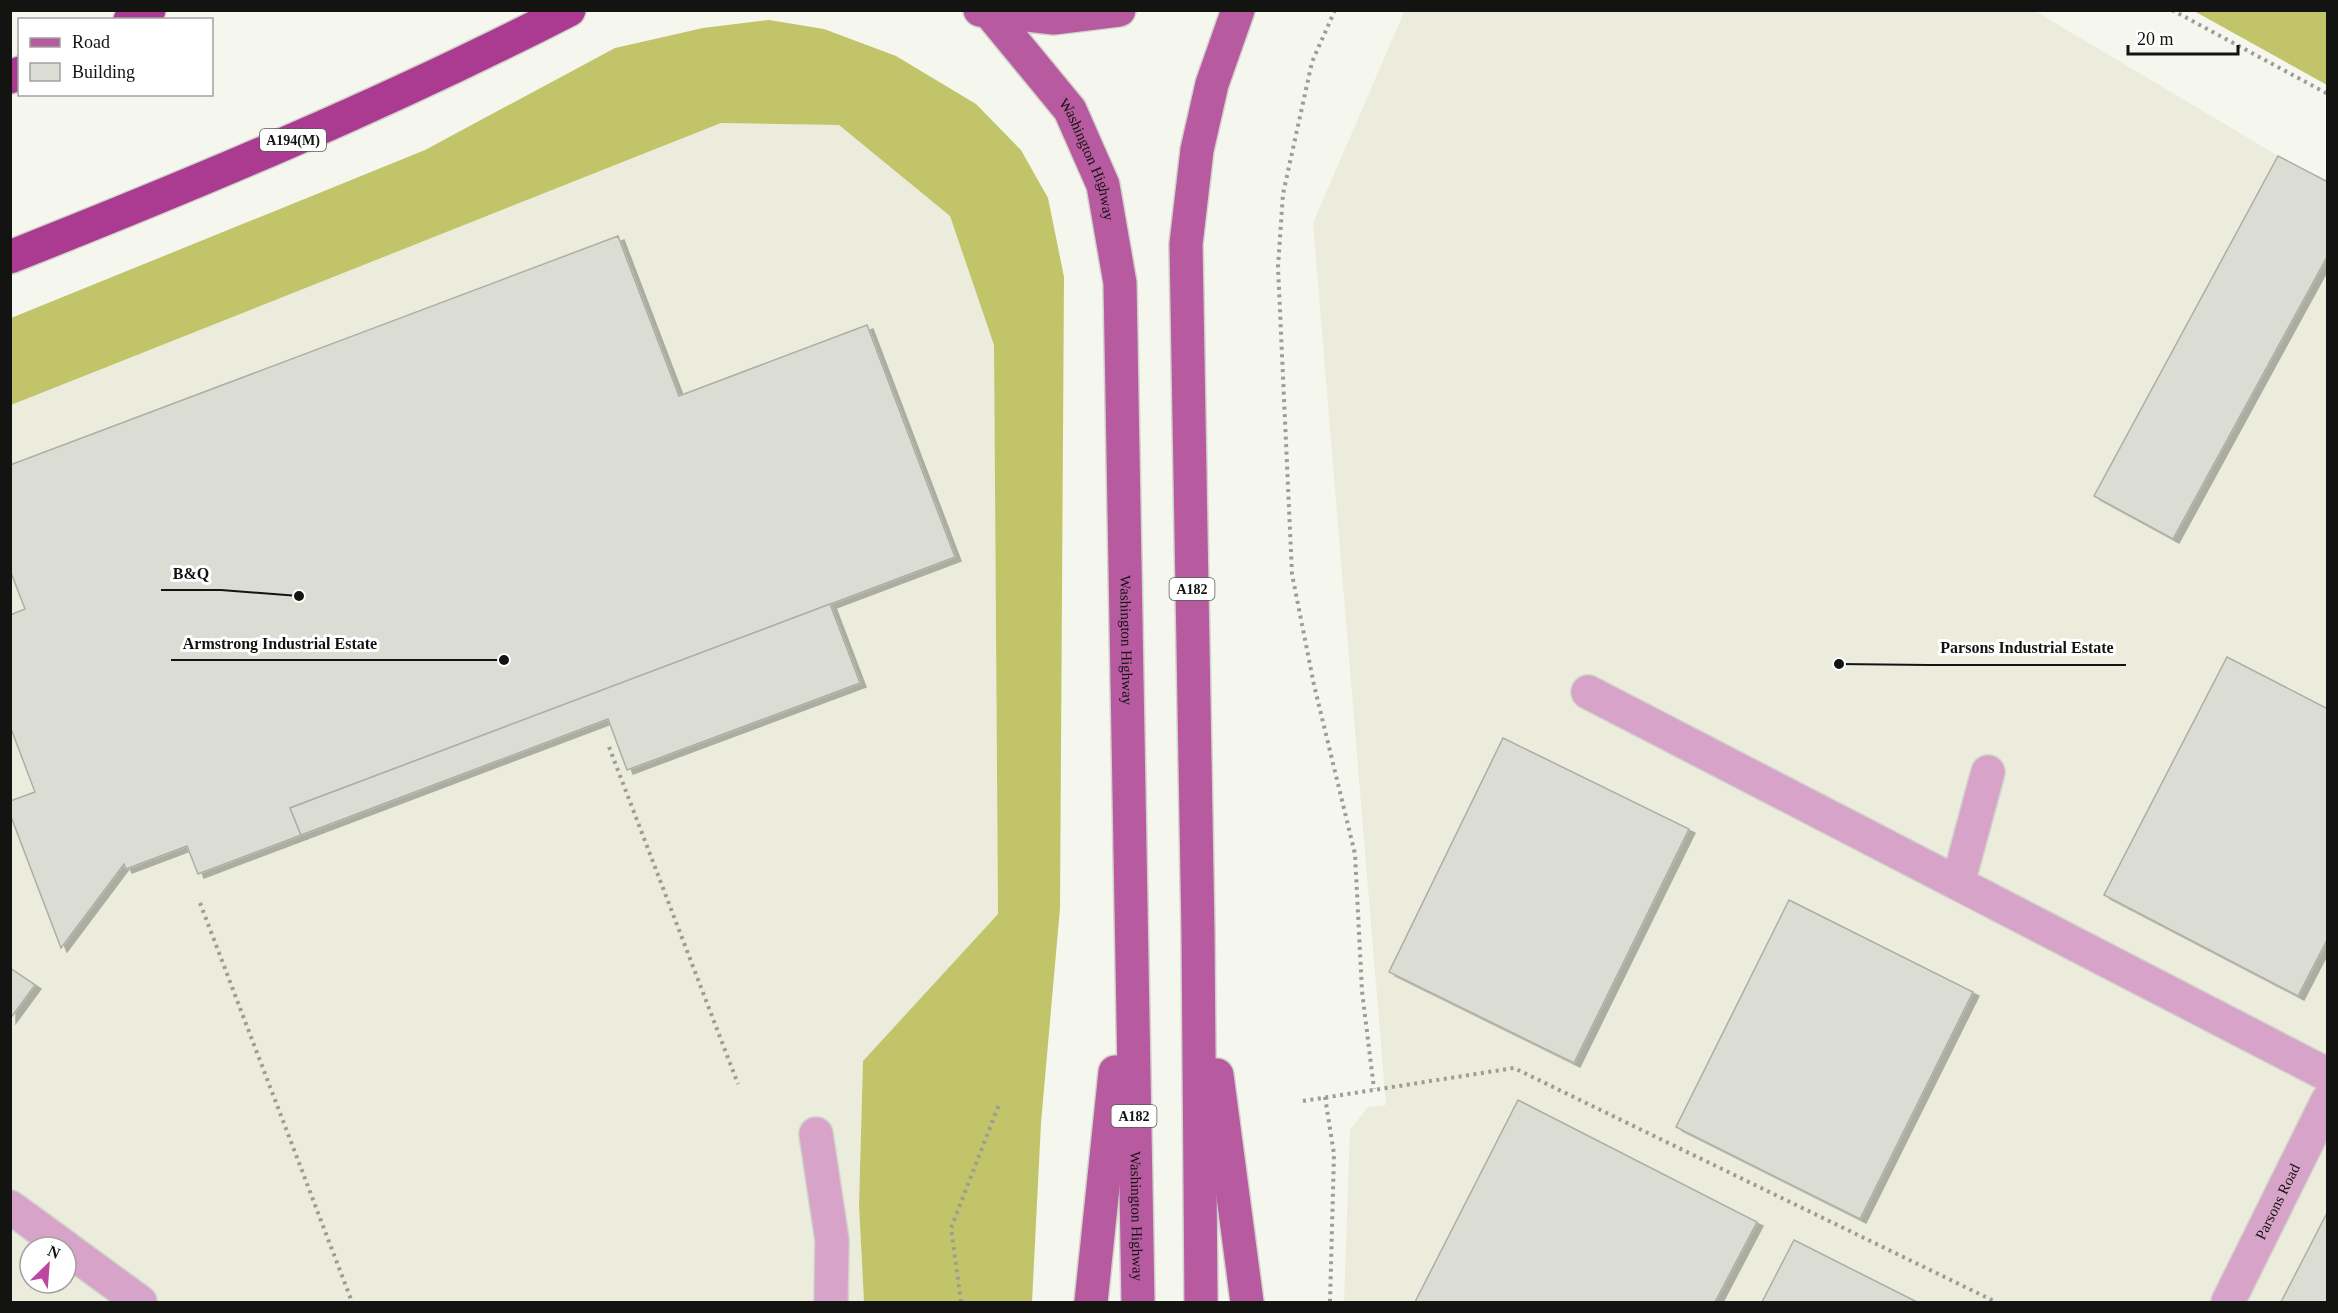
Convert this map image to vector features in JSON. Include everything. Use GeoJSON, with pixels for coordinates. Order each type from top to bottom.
{"type":"FeatureCollection","features":[{"type":"Feature","properties":{"kind":"highway"},"geometry":{"type":"LineString","coordinates":[[134,18],[148,10]]}},
{"type":"Feature","properties":{"kind":"highway","name":"A194(M)"},"geometry":{"type":"LineString","coordinates":[[10,257],[209,178],[507,42],[569,10]]}},
{"type":"Feature","properties":{"kind":"main road","name":"A182"},"geometry":{"type":"LineString","coordinates":[[985,12],[1054,18],[1119,10]]}},
{"type":"Feature","properties":{"kind":"main road","name":"A182"},"geometry":{"type":"LineString","coordinates":[[1201,1302],[1198,933],[1186,244],[1197,150],[1212,84],[1238,10]]}},
{"type":"Feature","properties":{"kind":"main road","name":"Washington Highway"},"geometry":{"type":"LineString","coordinates":[[985,12],[1070,110],[1102,185],[1120,283],[1138,1302]]}},
{"type":"Feature","properties":{"kind":"main road"},"geometry":{"type":"LineString","coordinates":[[1091,1302],[1130,929]]}},
{"type":"Feature","properties":{"kind":"main road"},"geometry":{"type":"LineString","coordinates":[[1198,933],[1247,1302]]}},
{"type":"Feature","properties":{"kind":"street"},"geometry":{"type":"LineString","coordinates":[[1587,692],[2328,1075]]}},
{"type":"Feature","properties":{"kind":"street"},"geometry":{"type":"LineString","coordinates":[[1958,884],[1988,772]]}},
{"type":"Feature","properties":{"kind":"street","name":"Parsons Road"},"geometry":{"type":"LineString","coordinates":[[2228,1302],[2328,1100]]}},
{"type":"Feature","properties":{"kind":"street"},"geometry":{"type":"LineString","coordinates":[[816,1134],[832,1240],[831,1302]]}},
{"type":"Feature","properties":{"kind":"street"},"geometry":{"type":"LineString","coordinates":[[10,1207],[48,1235]]}},
{"type":"Feature","properties":{"kind":"street"},"geometry":{"type":"LineString","coordinates":[[78,1257],[140,1302]]}},
{"type":"Feature","properties":{"kind":"path"},"geometry":{"type":"LineString","coordinates":[[1335,10],[1312,62],[1283,194],[1278,267],[1292,574],[1314,685],[1355,854],[1362,991],[1374,1089]]}},
{"type":"Feature","properties":{"kind":"path"},"geometry":{"type":"LineString","coordinates":[[2172,10],[2328,94]]}},
{"type":"Feature","properties":{"kind":"path"},"geometry":{"type":"LineString","coordinates":[[609,747],[738,1084]]}},
{"type":"Feature","properties":{"kind":"path"},"geometry":{"type":"LineString","coordinates":[[200,903],[352,1302]]}},
{"type":"Feature","properties":{"kind":"path"},"geometry":{"type":"LineString","coordinates":[[1303,1101],[1514,1068],[1996,1302]]}},
{"type":"Feature","properties":{"kind":"path"},"geometry":{"type":"LineString","coordinates":[[1325,1097],[1334,1154],[1330,1302]]}},
{"type":"Feature","properties":{"kind":"path"},"geometry":{"type":"LineString","coordinates":[[961,1302],[951,1228],[1000,1102]]}},
{"type":"Feature","properties":{"kind":"shaded area"},"geometry":{"type":"Polygon","coordinates":[[[1405,10],[2035,11],[2327,185],[2327,1302],[1344,1302],[1350,1130],[1368,1107],[1386,1105],[1313,223],[1405,10]]]}},
{"type":"Feature","properties":{"kind":"shaded area"},"geometry":{"type":"Polygon","coordinates":[[[2194,11],[2327,11],[2327,85],[2194,11]]]}},
{"type":"Feature","properties":{"kind":"shaded area"},"geometry":{"type":"Polygon","coordinates":[[[769,20],[824,29],[896,56],[976,104],[1021,150],[1048,198],[1064,277],[1060,908],[1041,1123],[1032,1302],[864,1302],[859,1205],[863,1061],[998,914],[994,345],[950,216],[839,125],[721,123],[11,405],[11,318],[425,150],[615,48],[703,28],[769,20]]]}},
{"type":"Feature","properties":{"kind":"shaded area"},"geometry":{"type":"Polygon","coordinates":[[[721,123],[839,125],[950,216],[994,345],[998,915],[863,1061],[859,1204],[864,1302],[11,1302],[11,405],[721,123]]]}},
{"type":"Feature","properties":{"kind":"building"},"geometry":{"type":"Polygon","coordinates":[[[2278,156],[2328,182],[2328,255],[2173,539],[2094,496],[2278,156]]]}},
{"type":"Feature","properties":{"kind":"building"},"geometry":{"type":"Polygon","coordinates":[[[618,236],[679,396],[867,325],[955,557],[290,808],[301,835],[198,874],[187,846],[126,869],[124,864],[61,948],[10,814],[10,801],[35,792],[10,726],[10,615],[25,609],[10,570],[10,465],[618,236]]]}},
{"type":"Feature","properties":{"kind":"building"},"geometry":{"type":"Polygon","coordinates":[[[830,604],[860,683],[627,770],[608,719],[301,835],[290,808],[830,604]]]}},
{"type":"Feature","properties":{"kind":"building"},"geometry":{"type":"Polygon","coordinates":[[[2227,657],[2328,709],[2328,938],[2298,996],[2104,895],[2227,657]]]}},
{"type":"Feature","properties":{"kind":"building"},"geometry":{"type":"Polygon","coordinates":[[[1503,738],[1689,829],[1574,1063],[1389,972],[1503,738]]]}},
{"type":"Feature","properties":{"kind":"building"},"geometry":{"type":"Polygon","coordinates":[[[1789,900],[1973,992],[1860,1219],[1676,1127],[1789,900]]]}},
{"type":"Feature","properties":{"kind":"building"},"geometry":{"type":"Polygon","coordinates":[[[10,968],[35,985],[10,1019],[10,968]]]}},
{"type":"Feature","properties":{"kind":"building"},"geometry":{"type":"Polygon","coordinates":[[[1518,1100],[1757,1222],[1715,1302],[1415,1302],[1518,1100]]]}},
{"type":"Feature","properties":{"kind":"building"},"geometry":{"type":"Polygon","coordinates":[[[2328,1211],[2328,1302],[2281,1302],[2328,1211]]]}},
{"type":"Feature","properties":{"kind":"building"},"geometry":{"type":"Polygon","coordinates":[[[1794,1240],[1917,1302],[1762,1302],[1794,1240]]]}},
{"type":"Feature","properties":{"kind":"place","name":"B&Q"},"geometry":{"type":"Point","coordinates":[299,596]}},
{"type":"Feature","properties":{"kind":"place","name":"Armstrong Industrial Estate"},"geometry":{"type":"Point","coordinates":[504,660]}},
{"type":"Feature","properties":{"kind":"place","name":"Parsons Industrial Estate"},"geometry":{"type":"Point","coordinates":[1839,664]}}]}
